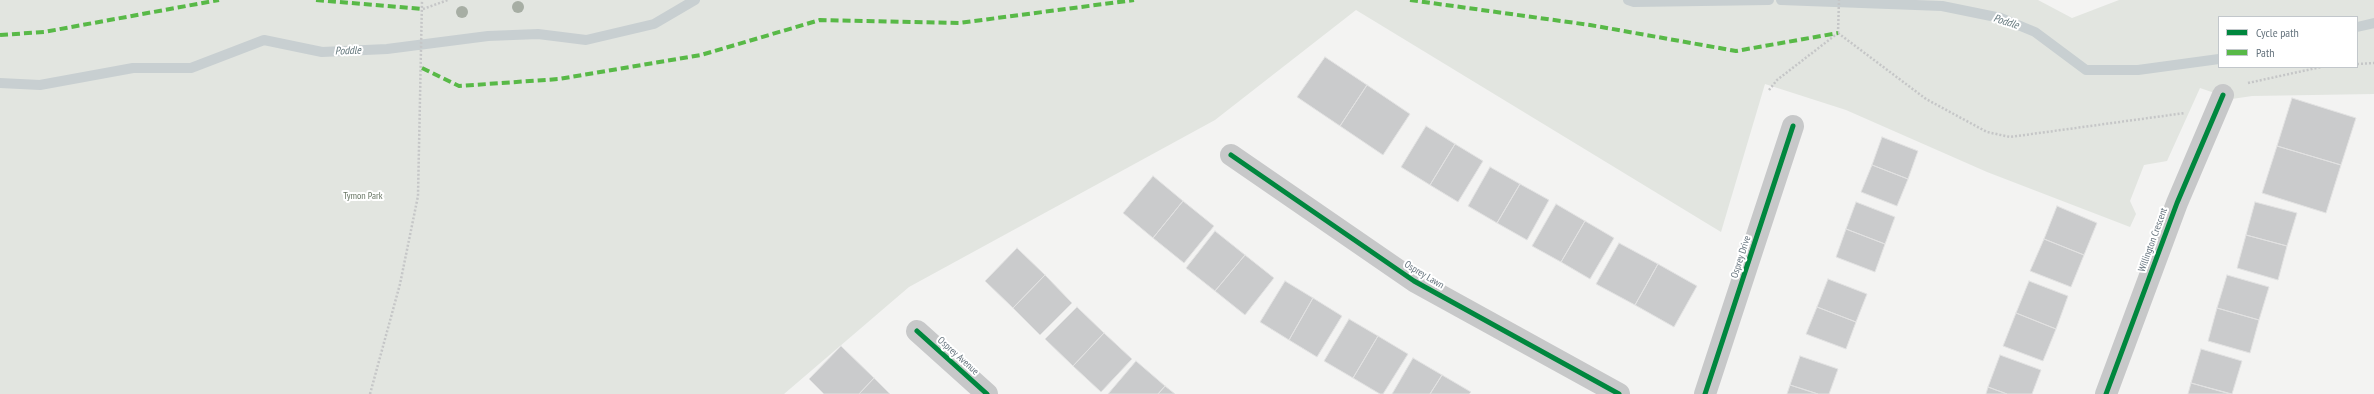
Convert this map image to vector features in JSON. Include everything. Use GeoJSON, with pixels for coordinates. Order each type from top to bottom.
{"type":"FeatureCollection","features":[{"type":"Feature","properties":{"kind":"street","name":"Willington Crescent"},"geometry":{"type":"LineString","coordinates":[[2106,394],[2177,203],[2223,95]]}},
{"type":"Feature","properties":{"kind":"street","name":"Osprey Drive"},"geometry":{"type":"LineString","coordinates":[[1705,394],[1793,126]]}},
{"type":"Feature","properties":{"kind":"street","name":"Osprey Lawn"},"geometry":{"type":"LineString","coordinates":[[1231,155],[1414,281],[1619,394]]}},
{"type":"Feature","properties":{"kind":"street","name":"Osprey Avenue"},"geometry":{"type":"LineString","coordinates":[[917,331],[987,394]]}},
{"type":"Feature","properties":{"kind":"path"},"geometry":{"type":"LineString","coordinates":[[370,394],[400,284],[418,196],[423,23],[422,0]]}},
{"type":"Feature","properties":{"kind":"path"},"geometry":{"type":"LineString","coordinates":[[423,9],[448,0]]}},
{"type":"Feature","properties":{"kind":"path"},"geometry":{"type":"LineString","coordinates":[[1838,33],[1839,0]]}},
{"type":"Feature","properties":{"kind":"path"},"geometry":{"type":"LineString","coordinates":[[1770,90],[1777,80],[1838,33]]}},
{"type":"Feature","properties":{"kind":"path"},"geometry":{"type":"LineString","coordinates":[[1838,33],[1926,99],[1992,133],[2010,137],[2114,124],[2185,112],[2189,106]]}},
{"type":"Feature","properties":{"kind":"path"},"geometry":{"type":"LineString","coordinates":[[2358,64],[2374,63]]}},
{"type":"Feature","properties":{"kind":"path"},"geometry":{"type":"LineString","coordinates":[[2223,95],[2225,92],[2251,81],[2316,68]]}},
{"type":"Feature","properties":{"kind":"green space","name":"Tymon Park"},"geometry":{"type":"Polygon","coordinates":[[[0,0],[2038,0],[2072,18],[2119,0],[2374,0],[2374,94],[2252,96],[2232,99],[2200,88],[2167,161],[2144,165],[2130,201],[2136,214],[2130,227],[1987,172],[1846,110],[1765,84],[1721,232],[1356,10],[1215,120],[909,287],[784,394],[0,394],[0,0]]]}},
{"type":"Feature","properties":{"kind":"building"},"geometry":{"type":"Polygon","coordinates":[[[1325,57],[1367,85],[1340,126],[1297,97],[1325,57]]]}},
{"type":"Feature","properties":{"kind":"building"},"geometry":{"type":"Polygon","coordinates":[[[1367,85],[1410,114],[1383,155],[1340,126],[1367,85]]]}},
{"type":"Feature","properties":{"kind":"building"},"geometry":{"type":"Polygon","coordinates":[[[2292,98],[2356,118],[2341,165],[2277,146],[2292,98]]]}},
{"type":"Feature","properties":{"kind":"building"},"geometry":{"type":"Polygon","coordinates":[[[1426,126],[1455,144],[1430,185],[1401,167],[1426,126]]]}},
{"type":"Feature","properties":{"kind":"building"},"geometry":{"type":"Polygon","coordinates":[[[1882,137],[1918,151],[1908,179],[1872,165],[1882,137]]]}},
{"type":"Feature","properties":{"kind":"building"},"geometry":{"type":"Polygon","coordinates":[[[1455,144],[1483,161],[1458,202],[1430,185],[1455,144]]]}},
{"type":"Feature","properties":{"kind":"building"},"geometry":{"type":"Polygon","coordinates":[[[2277,146],[2341,165],[2326,213],[2262,193],[2277,146]]]}},
{"type":"Feature","properties":{"kind":"building"},"geometry":{"type":"Polygon","coordinates":[[[1872,165],[1908,179],[1897,206],[1861,192],[1872,165]]]}},
{"type":"Feature","properties":{"kind":"building"},"geometry":{"type":"Polygon","coordinates":[[[1490,167],[1520,184],[1497,223],[1468,206],[1490,167]]]}},
{"type":"Feature","properties":{"kind":"building"},"geometry":{"type":"Polygon","coordinates":[[[1153,176],[1183,201],[1153,238],[1123,213],[1153,176]]]}},
{"type":"Feature","properties":{"kind":"building"},"geometry":{"type":"Polygon","coordinates":[[[1520,184],[1549,200],[1527,240],[1497,223],[1520,184]]]}},
{"type":"Feature","properties":{"kind":"building"},"geometry":{"type":"Polygon","coordinates":[[[1183,201],[1214,226],[1184,263],[1153,238],[1183,201]]]}},
{"type":"Feature","properties":{"kind":"building"},"geometry":{"type":"Polygon","coordinates":[[[1856,202],[1895,217],[1885,244],[1846,229],[1856,202]]]}},
{"type":"Feature","properties":{"kind":"building"},"geometry":{"type":"Polygon","coordinates":[[[2255,202],[2297,213],[2287,246],[2246,235],[2255,202]]]}},
{"type":"Feature","properties":{"kind":"building"},"geometry":{"type":"Polygon","coordinates":[[[1556,204],[1585,221],[1561,262],[1532,246],[1556,204]]]}},
{"type":"Feature","properties":{"kind":"building"},"geometry":{"type":"Polygon","coordinates":[[[2057,206],[2097,223],[2084,255],[2044,239],[2057,206]]]}},
{"type":"Feature","properties":{"kind":"building"},"geometry":{"type":"Polygon","coordinates":[[[1585,221],[1614,238],[1590,279],[1561,262],[1585,221]]]}},
{"type":"Feature","properties":{"kind":"building"},"geometry":{"type":"Polygon","coordinates":[[[1846,229],[1885,244],[1875,272],[1836,257],[1846,229]]]}},
{"type":"Feature","properties":{"kind":"building"},"geometry":{"type":"Polygon","coordinates":[[[1215,231],[1245,255],[1215,291],[1186,268],[1215,231]]]}},
{"type":"Feature","properties":{"kind":"building"},"geometry":{"type":"Polygon","coordinates":[[[2246,235],[2287,246],[2278,280],[2237,268],[2246,235]]]}},
{"type":"Feature","properties":{"kind":"building"},"geometry":{"type":"Polygon","coordinates":[[[2044,239],[2084,255],[2071,287],[2030,271],[2044,239]]]}},
{"type":"Feature","properties":{"kind":"building"},"geometry":{"type":"Polygon","coordinates":[[[1619,243],[1658,264],[1635,305],[1596,284],[1619,243]]]}},
{"type":"Feature","properties":{"kind":"building"},"geometry":{"type":"Polygon","coordinates":[[[1017,248],[1045,275],[1013,308],[985,281],[1017,248]]]}},
{"type":"Feature","properties":{"kind":"building"},"geometry":{"type":"Polygon","coordinates":[[[1245,255],[1274,278],[1245,315],[1215,291],[1245,255]]]}},
{"type":"Feature","properties":{"kind":"building"},"geometry":{"type":"Polygon","coordinates":[[[1658,264],[1697,286],[1674,327],[1635,305],[1658,264]]]}},
{"type":"Feature","properties":{"kind":"building"},"geometry":{"type":"Polygon","coordinates":[[[1045,275],[1072,303],[1040,335],[1013,308],[1045,275]]]}},
{"type":"Feature","properties":{"kind":"building"},"geometry":{"type":"Polygon","coordinates":[[[2227,275],[2269,287],[2259,320],[2217,308],[2227,275]]]}},
{"type":"Feature","properties":{"kind":"building"},"geometry":{"type":"Polygon","coordinates":[[[1828,279],[1867,294],[1856,322],[1817,307],[1828,279]]]}},
{"type":"Feature","properties":{"kind":"building"},"geometry":{"type":"Polygon","coordinates":[[[1285,281],[1313,298],[1289,340],[1260,322],[1285,281]]]}},
{"type":"Feature","properties":{"kind":"building"},"geometry":{"type":"Polygon","coordinates":[[[2029,281],[2068,296],[2056,329],[2016,313],[2029,281]]]}},
{"type":"Feature","properties":{"kind":"building"},"geometry":{"type":"Polygon","coordinates":[[[1313,298],[1342,316],[1317,357],[1289,340],[1313,298]]]}},
{"type":"Feature","properties":{"kind":"building"},"geometry":{"type":"Polygon","coordinates":[[[1077,307],[1104,333],[1073,366],[1045,339],[1077,307]]]}},
{"type":"Feature","properties":{"kind":"building"},"geometry":{"type":"Polygon","coordinates":[[[1817,307],[1856,322],[1846,349],[1806,334],[1817,307]]]}},
{"type":"Feature","properties":{"kind":"building"},"geometry":{"type":"Polygon","coordinates":[[[2217,308],[2259,320],[2250,353],[2208,341],[2217,308]]]}},
{"type":"Feature","properties":{"kind":"building"},"geometry":{"type":"Polygon","coordinates":[[[2016,313],[2056,329],[2043,361],[2003,346],[2016,313]]]}},
{"type":"Feature","properties":{"kind":"building"},"geometry":{"type":"Polygon","coordinates":[[[1349,319],[1378,336],[1353,378],[1324,361],[1349,319]]]}},
{"type":"Feature","properties":{"kind":"building"},"geometry":{"type":"Polygon","coordinates":[[[1104,333],[1132,359],[1101,392],[1073,366],[1104,333]]]}},
{"type":"Feature","properties":{"kind":"building"},"geometry":{"type":"Polygon","coordinates":[[[1378,336],[1408,354],[1383,394],[1380,394],[1353,378],[1378,336]]]}},
{"type":"Feature","properties":{"kind":"building"},"geometry":{"type":"Polygon","coordinates":[[[841,346],[874,378],[859,394],[824,394],[809,379],[841,346]]]}},
{"type":"Feature","properties":{"kind":"building"},"geometry":{"type":"Polygon","coordinates":[[[2201,349],[2242,361],[2232,394],[2191,383],[2201,349]]]}},
{"type":"Feature","properties":{"kind":"building"},"geometry":{"type":"Polygon","coordinates":[[[2000,355],[2041,370],[2032,394],[2007,394],[1988,387],[2000,355]]]}},
{"type":"Feature","properties":{"kind":"building"},"geometry":{"type":"Polygon","coordinates":[[[1800,356],[1838,369],[1829,394],[1818,394],[1790,385],[1800,356]]]}},
{"type":"Feature","properties":{"kind":"building"},"geometry":{"type":"Polygon","coordinates":[[[1413,358],[1442,375],[1430,394],[1392,394],[1413,358]]]}},
{"type":"Feature","properties":{"kind":"building"},"geometry":{"type":"Polygon","coordinates":[[[1136,361],[1165,386],[1158,394],[1108,394],[1136,361]]]}},
{"type":"Feature","properties":{"kind":"building"},"geometry":{"type":"Polygon","coordinates":[[[1442,375],[1471,392],[1469,394],[1430,394],[1442,375]]]}},
{"type":"Feature","properties":{"kind":"building"},"geometry":{"type":"Polygon","coordinates":[[[874,378],[890,394],[859,394],[874,378]]]}},
{"type":"Feature","properties":{"kind":"building"},"geometry":{"type":"Polygon","coordinates":[[[2191,383],[2230,394],[2188,394],[2191,383]]]}},
{"type":"Feature","properties":{"kind":"building"},"geometry":{"type":"Polygon","coordinates":[[[1790,385],[1818,394],[1787,394],[1790,385]]]}},
{"type":"Feature","properties":{"kind":"building"},"geometry":{"type":"Polygon","coordinates":[[[1165,386],[1175,394],[1158,394],[1165,386]]]}},
{"type":"Feature","properties":{"kind":"building"},"geometry":{"type":"Polygon","coordinates":[[[1988,387],[2007,394],[1986,394],[1988,387]]]}},
{"type":"Feature","properties":{"kind":"waterway","name":"Poddle"},"geometry":{"type":"LineString","coordinates":[[0,83],[40,85],[133,68],[191,68],[264,40],[322,52],[387,49],[488,36],[538,34],[586,40],[654,24],[695,0]]}},
{"type":"Feature","properties":{"kind":"waterway","name":"Poddle"},"geometry":{"type":"LineString","coordinates":[[1628,0],[1634,2],[1769,0]]}},
{"type":"Feature","properties":{"kind":"waterway","name":"Poddle"},"geometry":{"type":"LineString","coordinates":[[1781,0],[1942,6],[2001,18],[2035,32],[2086,70],[2138,70],[2218,59]]}},
{"type":"Feature","properties":{"kind":"waterway","name":"Poddle"},"geometry":{"type":"LineString","coordinates":[[2358,27],[2374,23]]}},
{"type":"Feature","properties":{"kind":"marked path"},"geometry":{"type":"LineString","coordinates":[[0,35],[44,32],[219,0]]}},
{"type":"Feature","properties":{"kind":"marked path"},"geometry":{"type":"LineString","coordinates":[[316,0],[423,9]]}},
{"type":"Feature","properties":{"kind":"marked path"},"geometry":{"type":"LineString","coordinates":[[422,68],[459,86],[559,79],[701,55],[820,20],[959,23],[1134,0]]}},
{"type":"Feature","properties":{"kind":"marked path"},"geometry":{"type":"LineString","coordinates":[[1410,0],[1590,25],[1736,51],[1838,33]]}},
{"type":"Feature","properties":{"kind":"cycle path"},"geometry":{"type":"LineString","coordinates":[[2106,394],[2177,203],[2223,95]]}},
{"type":"Feature","properties":{"kind":"cycle path"},"geometry":{"type":"LineString","coordinates":[[1705,394],[1793,126]]}},
{"type":"Feature","properties":{"kind":"cycle path"},"geometry":{"type":"LineString","coordinates":[[1231,155],[1414,281],[1619,394]]}},
{"type":"Feature","properties":{"kind":"cycle path"},"geometry":{"type":"LineString","coordinates":[[917,331],[987,394]]}}]}
